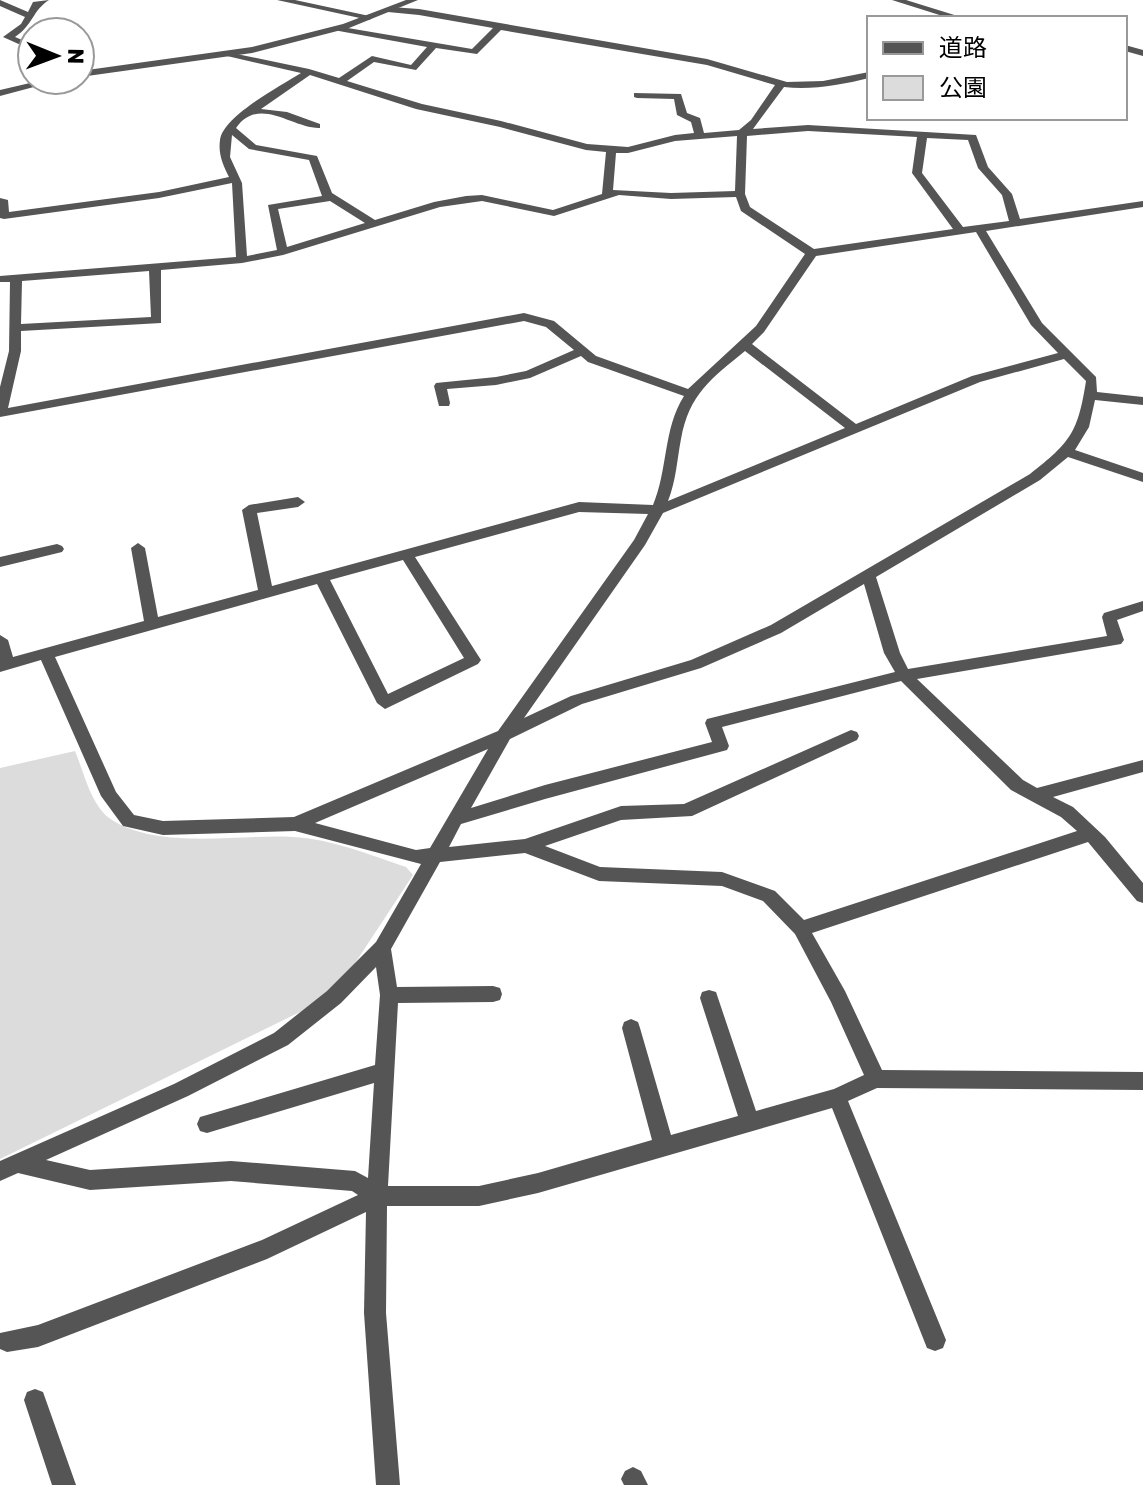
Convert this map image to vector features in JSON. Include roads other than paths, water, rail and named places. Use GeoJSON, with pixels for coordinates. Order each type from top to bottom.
{"type":"FeatureCollection","features":[{"type":"Feature","properties":{"kind":"street"},"geometry":{"type":"LineString","coordinates":[[0,3],[30,16],[36,4],[45,0]]}},
{"type":"Feature","properties":{"kind":"street"},"geometry":{"type":"LineString","coordinates":[[281,0],[369,17]]}},
{"type":"Feature","properties":{"kind":"street"},"geometry":{"type":"LineString","coordinates":[[96,70],[230,54],[339,28],[414,0]]}},
{"type":"Feature","properties":{"kind":"street"},"geometry":{"type":"LineString","coordinates":[[896,0],[949,16]]}},
{"type":"Feature","properties":{"kind":"street"},"geometry":{"type":"LineString","coordinates":[[391,10],[638,53],[699,60],[781,84],[849,80],[867,76]]}},
{"type":"Feature","properties":{"kind":"street"},"geometry":{"type":"LineString","coordinates":[[339,28],[474,52],[499,27]]}},
{"type":"Feature","properties":{"kind":"street"},"geometry":{"type":"LineString","coordinates":[[341,81],[372,59],[413,68],[434,45]]}},
{"type":"Feature","properties":{"kind":"street"},"geometry":{"type":"LineString","coordinates":[[230,54],[309,72],[420,107],[611,150],[700,136],[808,128],[972,137],[983,168],[1007,194],[1015,222]]}},
{"type":"Feature","properties":{"kind":"street"},"geometry":{"type":"LineString","coordinates":[[242,260],[234,179],[225,157],[225,137],[230,128],[248,112],[309,72]]}},
{"type":"Feature","properties":{"kind":"street"},"geometry":{"type":"LineString","coordinates":[[781,84],[755,122],[742,133],[740,194],[745,209],[812,253]]}},
{"type":"Feature","properties":{"kind":"street"},"geometry":{"type":"LineString","coordinates":[[637,95],[678,96],[682,115],[696,120],[700,136]]}},
{"type":"Feature","properties":{"kind":"street"},"geometry":{"type":"LineString","coordinates":[[248,112],[288,114],[316,126]]}},
{"type":"Feature","properties":{"kind":"street"},"geometry":{"type":"LineString","coordinates":[[230,128],[253,147],[313,158],[327,195],[373,223]]}},
{"type":"Feature","properties":{"kind":"street"},"geometry":{"type":"LineString","coordinates":[[922,134],[917,173],[960,231]]}},
{"type":"Feature","properties":{"kind":"street"},"geometry":{"type":"LineString","coordinates":[[607,195],[611,150]]}},
{"type":"Feature","properties":{"kind":"street"},"geometry":{"type":"LineString","coordinates":[[0,201],[3,200],[4,216],[159,195],[234,179]]}},
{"type":"Feature","properties":{"kind":"street"},"geometry":{"type":"LineString","coordinates":[[0,279],[242,260],[283,252],[438,204],[466,199],[482,198],[554,213],[618,192],[671,196],[740,194]]}},
{"type":"Feature","properties":{"kind":"street"},"geometry":{"type":"LineString","coordinates":[[283,252],[272,207],[331,198]]}},
{"type":"Feature","properties":{"kind":"street"},"geometry":{"type":"LineString","coordinates":[[9,1168],[181,1090],[281,1039],[334,997],[382,948],[504,735],[640,542],[658,510],[668,482],[672,444],[691,394],[710,369],[759,331],[796,270],[812,253],[1143,204]]}},
{"type":"Feature","properties":{"kind":"street"},"geometry":{"type":"LineString","coordinates":[[295,824],[504,735],[577,700],[696,664],[776,629],[1035,477],[1067,452],[1086,421],[1092,380],[1037,325],[979,228]]}},
{"type":"Feature","properties":{"kind":"street"},"geometry":{"type":"LineString","coordinates":[[17,328],[157,320],[155,268]]}},
{"type":"Feature","properties":{"kind":"street"},"geometry":{"type":"LineString","coordinates":[[16,277],[17,328],[0,413],[510,318],[540,319],[592,359],[691,394]]}},
{"type":"Feature","properties":{"kind":"street"},"geometry":{"type":"LineString","coordinates":[[744,344],[854,429]]}},
{"type":"Feature","properties":{"kind":"street"},"geometry":{"type":"LineString","coordinates":[[444,403],[440,386],[496,381],[530,374],[582,351]]}},
{"type":"Feature","properties":{"kind":"street"},"geometry":{"type":"LineString","coordinates":[[0,640],[3,665],[579,507],[658,510],[976,379],[1065,355]]}},
{"type":"Feature","properties":{"kind":"street"},"geometry":{"type":"LineString","coordinates":[[1090,395],[1143,401]]}},
{"type":"Feature","properties":{"kind":"street"},"geometry":{"type":"LineString","coordinates":[[1067,452],[1143,478]]}},
{"type":"Feature","properties":{"kind":"street"},"geometry":{"type":"LineString","coordinates":[[266,594],[249,510],[298,502]]}},
{"type":"Feature","properties":{"kind":"street"},"geometry":{"type":"LineString","coordinates":[[138,548],[152,625]]}},
{"type":"Feature","properties":{"kind":"street"},"geometry":{"type":"LineString","coordinates":[[0,562],[57,549]]}},
{"type":"Feature","properties":{"kind":"street"},"geometry":{"type":"LineString","coordinates":[[322,579],[385,703],[473,660],[407,555]]}},
{"type":"Feature","properties":{"kind":"street"},"geometry":{"type":"LineString","coordinates":[[868,574],[892,653],[904,675],[1017,785],[1067,812],[1141,890]]}},
{"type":"Feature","properties":{"kind":"street"},"geometry":{"type":"LineString","coordinates":[[457,819],[545,792],[721,746],[713,723],[904,675],[1116,640],[1109,617],[1143,606]]}},
{"type":"Feature","properties":{"kind":"street"},"geometry":{"type":"LineString","coordinates":[[46,654],[109,796],[129,821],[163,828],[295,824],[416,857],[525,846],[621,813],[686,811],[851,736]]}},
{"type":"Feature","properties":{"kind":"street"},"geometry":{"type":"LineString","coordinates":[[1035,795],[1143,766]]}},
{"type":"Feature","properties":{"kind":"street"},"geometry":{"type":"LineString","coordinates":[[801,929],[1090,834]]}},
{"type":"Feature","properties":{"kind":"street"},"geometry":{"type":"LineString","coordinates":[[525,846],[599,874],[722,879],[769,896],[801,929],[838,997],[876,1079]]}},
{"type":"Feature","properties":{"kind":"street"},"geometry":{"type":"LineString","coordinates":[[382,948],[389,995],[377,1196],[375,1313],[388,1485]]}},
{"type":"Feature","properties":{"kind":"street"},"geometry":{"type":"LineString","coordinates":[[389,995],[493,994]]}},
{"type":"Feature","properties":{"kind":"street"},"geometry":{"type":"LineString","coordinates":[[709,998],[750,1122]]}},
{"type":"Feature","properties":{"kind":"street"},"geometry":{"type":"LineString","coordinates":[[631,1028],[664,1147]]}},
{"type":"Feature","properties":{"kind":"street"},"geometry":{"type":"LineString","coordinates":[[207,1124],[384,1071]]}},
{"type":"Feature","properties":{"kind":"street"},"geometry":{"type":"LineString","coordinates":[[7,1341],[38,1336],[267,1249],[377,1196],[479,1196],[538,1183],[837,1097],[876,1079],[1143,1081]]}},
{"type":"Feature","properties":{"kind":"street"},"geometry":{"type":"LineString","coordinates":[[837,1097],[935,1340]]}},
{"type":"Feature","properties":{"kind":"street"},"geometry":{"type":"LineString","coordinates":[[9,1168],[90,1180],[231,1171],[355,1181],[377,1196]]}},
{"type":"Feature","properties":{"kind":"street"},"geometry":{"type":"LineString","coordinates":[[35,1400],[64,1485]]}}]}
